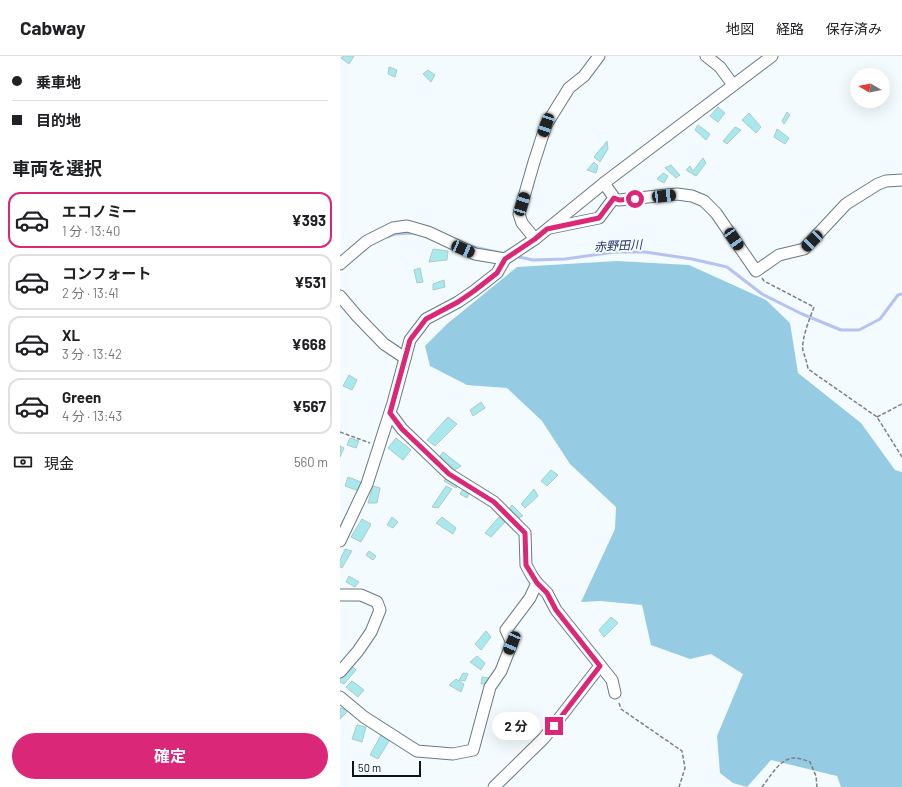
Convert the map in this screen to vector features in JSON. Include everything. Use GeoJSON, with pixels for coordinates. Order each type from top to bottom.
{"type":"FeatureCollection","features":[{"type":"Feature","properties":{"kind":"street"},"geometry":{"type":"LineString","coordinates":[[535,239],[522,223],[519,214],[546,125],[569,88],[584,76],[599,56]]}},
{"type":"Feature","properties":{"kind":"street"},"geometry":{"type":"LineString","coordinates":[[706,56],[720,67],[733,85]]}},
{"type":"Feature","properties":{"kind":"street"},"geometry":{"type":"LineString","coordinates":[[340,541],[367,484],[390,413],[410,340],[426,319],[458,302],[474,291],[497,273],[505,259],[535,239],[604,183],[772,56]]}},
{"type":"Feature","properties":{"kind":"street"},"geometry":{"type":"LineString","coordinates":[[604,183],[614,198],[619,200],[677,194],[692,196],[704,200],[716,214],[756,271],[779,255],[804,249],[846,204],[878,184],[886,181],[902,180]]}},
{"type":"Feature","properties":{"kind":"street"},"geometry":{"type":"LineString","coordinates":[[547,229],[599,218],[614,198]]}},
{"type":"Feature","properties":{"kind":"street"},"geometry":{"type":"LineString","coordinates":[[340,264],[367,241],[393,228],[407,226],[428,232],[475,254],[505,259]]}},
{"type":"Feature","properties":{"kind":"street"},"geometry":{"type":"LineString","coordinates":[[340,296],[384,344],[405,358]]}},
{"type":"Feature","properties":{"kind":"street"},"geometry":{"type":"LineString","coordinates":[[390,413],[402,429],[449,474],[494,502],[525,533],[526,565],[537,583],[547,593],[556,610],[612,680],[615,693]]}},
{"type":"Feature","properties":{"kind":"street"},"geometry":{"type":"LineString","coordinates":[[340,697],[364,717],[417,751],[453,754],[473,750],[490,687],[500,671],[512,643],[506,630],[530,598],[537,583]]}},
{"type":"Feature","properties":{"kind":"street"},"geometry":{"type":"LineString","coordinates":[[340,595],[361,595],[377,602],[380,610],[371,632],[358,651],[340,672]]}},
{"type":"Feature","properties":{"kind":"street"},"geometry":{"type":"LineString","coordinates":[[494,787],[544,738],[600,666]]}},
{"type":"Feature","properties":{"kind":"path"},"geometry":{"type":"LineString","coordinates":[[756,271],[764,281],[814,307],[804,338],[803,350],[807,359],[808,369],[877,417],[902,457]]}},
{"type":"Feature","properties":{"kind":"path"},"geometry":{"type":"LineString","coordinates":[[877,417],[902,404]]}},
{"type":"Feature","properties":{"kind":"path"},"geometry":{"type":"LineString","coordinates":[[340,432],[380,446]]}},
{"type":"Feature","properties":{"kind":"path"},"geometry":{"type":"LineString","coordinates":[[615,693],[621,709],[682,751],[685,768],[679,787]]}},
{"type":"Feature","properties":{"kind":"path"},"geometry":{"type":"LineString","coordinates":[[762,787],[786,759],[795,758],[810,762],[816,776],[817,787]]}},
{"type":"Feature","properties":{"kind":"shaded area"},"geometry":{"type":"Polygon","coordinates":[[[617,261],[689,265],[766,300],[790,323],[798,373],[861,423],[895,470],[902,472],[902,787],[841,787],[837,776],[771,760],[747,787],[733,783],[720,773],[717,736],[743,674],[711,654],[690,659],[651,645],[642,605],[601,601],[581,602],[615,529],[616,507],[570,464],[542,421],[507,388],[467,385],[430,366],[425,346],[447,324],[517,267],[617,261]]]}},
{"type":"Feature","properties":{"kind":"building"},"geometry":{"type":"Polygon","coordinates":[[[343,56],[354,56],[349,64],[341,58],[343,56]]]}},
{"type":"Feature","properties":{"kind":"building"},"geometry":{"type":"Polygon","coordinates":[[[389,67],[397,70],[395,77],[388,74],[389,67]]]}},
{"type":"Feature","properties":{"kind":"building"},"geometry":{"type":"Polygon","coordinates":[[[428,70],[435,75],[431,82],[423,74],[428,70]]]}},
{"type":"Feature","properties":{"kind":"building"},"geometry":{"type":"Polygon","coordinates":[[[718,107],[725,113],[718,122],[710,116],[718,107]]]}},
{"type":"Feature","properties":{"kind":"building"},"geometry":{"type":"Polygon","coordinates":[[[787,112],[790,115],[784,124],[782,121],[787,112]]]}},
{"type":"Feature","properties":{"kind":"building"},"geometry":{"type":"Polygon","coordinates":[[[749,113],[761,127],[756,133],[742,120],[749,113]]]}},
{"type":"Feature","properties":{"kind":"building"},"geometry":{"type":"Polygon","coordinates":[[[698,125],[710,134],[706,140],[695,130],[698,125]]]}},
{"type":"Feature","properties":{"kind":"building"},"geometry":{"type":"Polygon","coordinates":[[[735,127],[741,130],[727,144],[723,141],[735,127]]]}},
{"type":"Feature","properties":{"kind":"building"},"geometry":{"type":"Polygon","coordinates":[[[777,129],[789,138],[785,144],[774,137],[777,129]]]}},
{"type":"Feature","properties":{"kind":"building"},"geometry":{"type":"Polygon","coordinates":[[[607,141],[608,149],[600,162],[594,157],[607,141]]]}},
{"type":"Feature","properties":{"kind":"building"},"geometry":{"type":"Polygon","coordinates":[[[703,158],[706,163],[696,176],[686,170],[690,166],[693,171],[703,158]]]}},
{"type":"Feature","properties":{"kind":"building"},"geometry":{"type":"Polygon","coordinates":[[[594,162],[598,166],[596,173],[587,170],[594,162]]]}},
{"type":"Feature","properties":{"kind":"building"},"geometry":{"type":"Polygon","coordinates":[[[671,165],[680,175],[676,178],[665,168],[671,165]]]}},
{"type":"Feature","properties":{"kind":"building"},"geometry":{"type":"Polygon","coordinates":[[[663,173],[668,176],[664,183],[657,179],[663,173]]]}},
{"type":"Feature","properties":{"kind":"building"},"geometry":{"type":"Polygon","coordinates":[[[433,249],[448,251],[447,260],[429,262],[433,249]]]}},
{"type":"Feature","properties":{"kind":"building"},"geometry":{"type":"Polygon","coordinates":[[[420,268],[423,282],[417,283],[414,270],[420,268]]]}},
{"type":"Feature","properties":{"kind":"building"},"geometry":{"type":"Polygon","coordinates":[[[444,280],[445,287],[433,290],[433,284],[444,280]]]}},
{"type":"Feature","properties":{"kind":"building"},"geometry":{"type":"Polygon","coordinates":[[[349,375],[357,380],[352,390],[343,386],[349,375]]]}},
{"type":"Feature","properties":{"kind":"building"},"geometry":{"type":"Polygon","coordinates":[[[481,402],[485,408],[473,416],[470,410],[481,402]]]}},
{"type":"Feature","properties":{"kind":"building"},"geometry":{"type":"Polygon","coordinates":[[[448,417],[457,424],[435,446],[427,440],[448,417]]]}},
{"type":"Feature","properties":{"kind":"building"},"geometry":{"type":"Polygon","coordinates":[[[350,438],[359,441],[356,448],[347,445],[350,438]]]}},
{"type":"Feature","properties":{"kind":"building"},"geometry":{"type":"Polygon","coordinates":[[[396,438],[411,450],[403,460],[388,448],[396,438]]]}},
{"type":"Feature","properties":{"kind":"building"},"geometry":{"type":"Polygon","coordinates":[[[340,446],[344,448],[340,457],[340,446]]]}},
{"type":"Feature","properties":{"kind":"building"},"geometry":{"type":"Polygon","coordinates":[[[443,452],[461,466],[455,470],[440,456],[443,452]]]}},
{"type":"Feature","properties":{"kind":"building"},"geometry":{"type":"Polygon","coordinates":[[[551,470],[558,475],[547,486],[541,481],[551,470]]]}},
{"type":"Feature","properties":{"kind":"building"},"geometry":{"type":"Polygon","coordinates":[[[448,476],[459,484],[456,488],[444,481],[448,476]]]}},
{"type":"Feature","properties":{"kind":"building"},"geometry":{"type":"Polygon","coordinates":[[[348,477],[361,482],[359,491],[345,486],[348,477]]]}},
{"type":"Feature","properties":{"kind":"building"},"geometry":{"type":"Polygon","coordinates":[[[373,486],[380,488],[377,503],[368,503],[373,486]]]}},
{"type":"Feature","properties":{"kind":"building"},"geometry":{"type":"Polygon","coordinates":[[[446,486],[452,489],[438,508],[432,507],[446,486]]]}},
{"type":"Feature","properties":{"kind":"building"},"geometry":{"type":"Polygon","coordinates":[[[463,489],[469,493],[467,498],[460,494],[463,489]]]}},
{"type":"Feature","properties":{"kind":"building"},"geometry":{"type":"Polygon","coordinates":[[[534,489],[538,496],[525,508],[521,504],[534,489]]]}},
{"type":"Feature","properties":{"kind":"building"},"geometry":{"type":"Polygon","coordinates":[[[512,505],[523,516],[518,518],[509,509],[512,505]]]}},
{"type":"Feature","properties":{"kind":"building"},"geometry":{"type":"Polygon","coordinates":[[[392,517],[398,522],[393,528],[387,525],[392,517]]]}},
{"type":"Feature","properties":{"kind":"building"},"geometry":{"type":"Polygon","coordinates":[[[442,517],[456,528],[453,534],[436,523],[442,517]]]}},
{"type":"Feature","properties":{"kind":"building"},"geometry":{"type":"Polygon","coordinates":[[[499,517],[505,522],[491,537],[485,533],[499,517]]]}},
{"type":"Feature","properties":{"kind":"building"},"geometry":{"type":"Polygon","coordinates":[[[362,519],[371,524],[361,542],[351,537],[362,519]]]}},
{"type":"Feature","properties":{"kind":"building"},"geometry":{"type":"Polygon","coordinates":[[[345,549],[352,551],[342,568],[340,567],[340,560],[345,549]]]}},
{"type":"Feature","properties":{"kind":"building"},"geometry":{"type":"Polygon","coordinates":[[[369,551],[376,556],[373,560],[366,555],[369,551]]]}},
{"type":"Feature","properties":{"kind":"building"},"geometry":{"type":"Polygon","coordinates":[[[349,576],[359,582],[355,587],[346,582],[349,576]]]}},
{"type":"Feature","properties":{"kind":"building"},"geometry":{"type":"Polygon","coordinates":[[[611,617],[618,623],[604,637],[599,630],[611,617]]]}},
{"type":"Feature","properties":{"kind":"building"},"geometry":{"type":"Polygon","coordinates":[[[486,631],[491,637],[481,650],[475,644],[486,631]]]}},
{"type":"Feature","properties":{"kind":"building"},"geometry":{"type":"Polygon","coordinates":[[[477,656],[485,663],[481,670],[470,662],[477,656]]]}},
{"type":"Feature","properties":{"kind":"building"},"geometry":{"type":"Polygon","coordinates":[[[351,665],[356,670],[344,684],[340,682],[340,676],[351,665]]]}},
{"type":"Feature","properties":{"kind":"building"},"geometry":{"type":"Polygon","coordinates":[[[463,673],[468,674],[465,681],[459,680],[463,673]]]}},
{"type":"Feature","properties":{"kind":"building"},"geometry":{"type":"Polygon","coordinates":[[[482,677],[490,678],[487,684],[481,684],[482,677]]]}},
{"type":"Feature","properties":{"kind":"building"},"geometry":{"type":"Polygon","coordinates":[[[456,679],[464,684],[461,692],[449,685],[456,679]]]}},
{"type":"Feature","properties":{"kind":"building"},"geometry":{"type":"Polygon","coordinates":[[[352,681],[364,690],[358,697],[346,687],[352,681]]]}},
{"type":"Feature","properties":{"kind":"building"},"geometry":{"type":"Polygon","coordinates":[[[340,708],[348,711],[340,719],[340,708]]]}},
{"type":"Feature","properties":{"kind":"building"},"geometry":{"type":"Polygon","coordinates":[[[357,725],[366,727],[362,742],[352,739],[357,725]]]}},
{"type":"Feature","properties":{"kind":"building"},"geometry":{"type":"Polygon","coordinates":[[[381,735],[389,741],[378,759],[370,755],[381,735]]]}},
{"type":"Feature","properties":{"kind":"waterway","name":"赤野田川"},"geometry":{"type":"LineString","coordinates":[[387,237],[395,234],[415,233]]}},
{"type":"Feature","properties":{"kind":"waterway","name":"赤野田川"},"geometry":{"type":"LineString","coordinates":[[469,246],[501,253]]}},
{"type":"Feature","properties":{"kind":"waterway","name":"赤野田川"},"geometry":{"type":"LineString","coordinates":[[514,256],[533,260],[565,259],[615,252],[645,252],[692,259],[727,267],[762,294],[802,314],[841,330],[859,330],[880,319],[898,295],[902,294]]}},
{"type":"Feature","properties":{"kind":"route"},"geometry":{"type":"LineString","coordinates":[[554,726],[600,666],[556,610],[547,593],[537,583],[526,565],[525,533],[494,502],[449,474],[402,429],[390,413],[410,340],[426,319],[458,302],[474,291],[497,273],[505,259],[547,229],[599,218],[614,198],[619,200],[635,199]]}}]}
